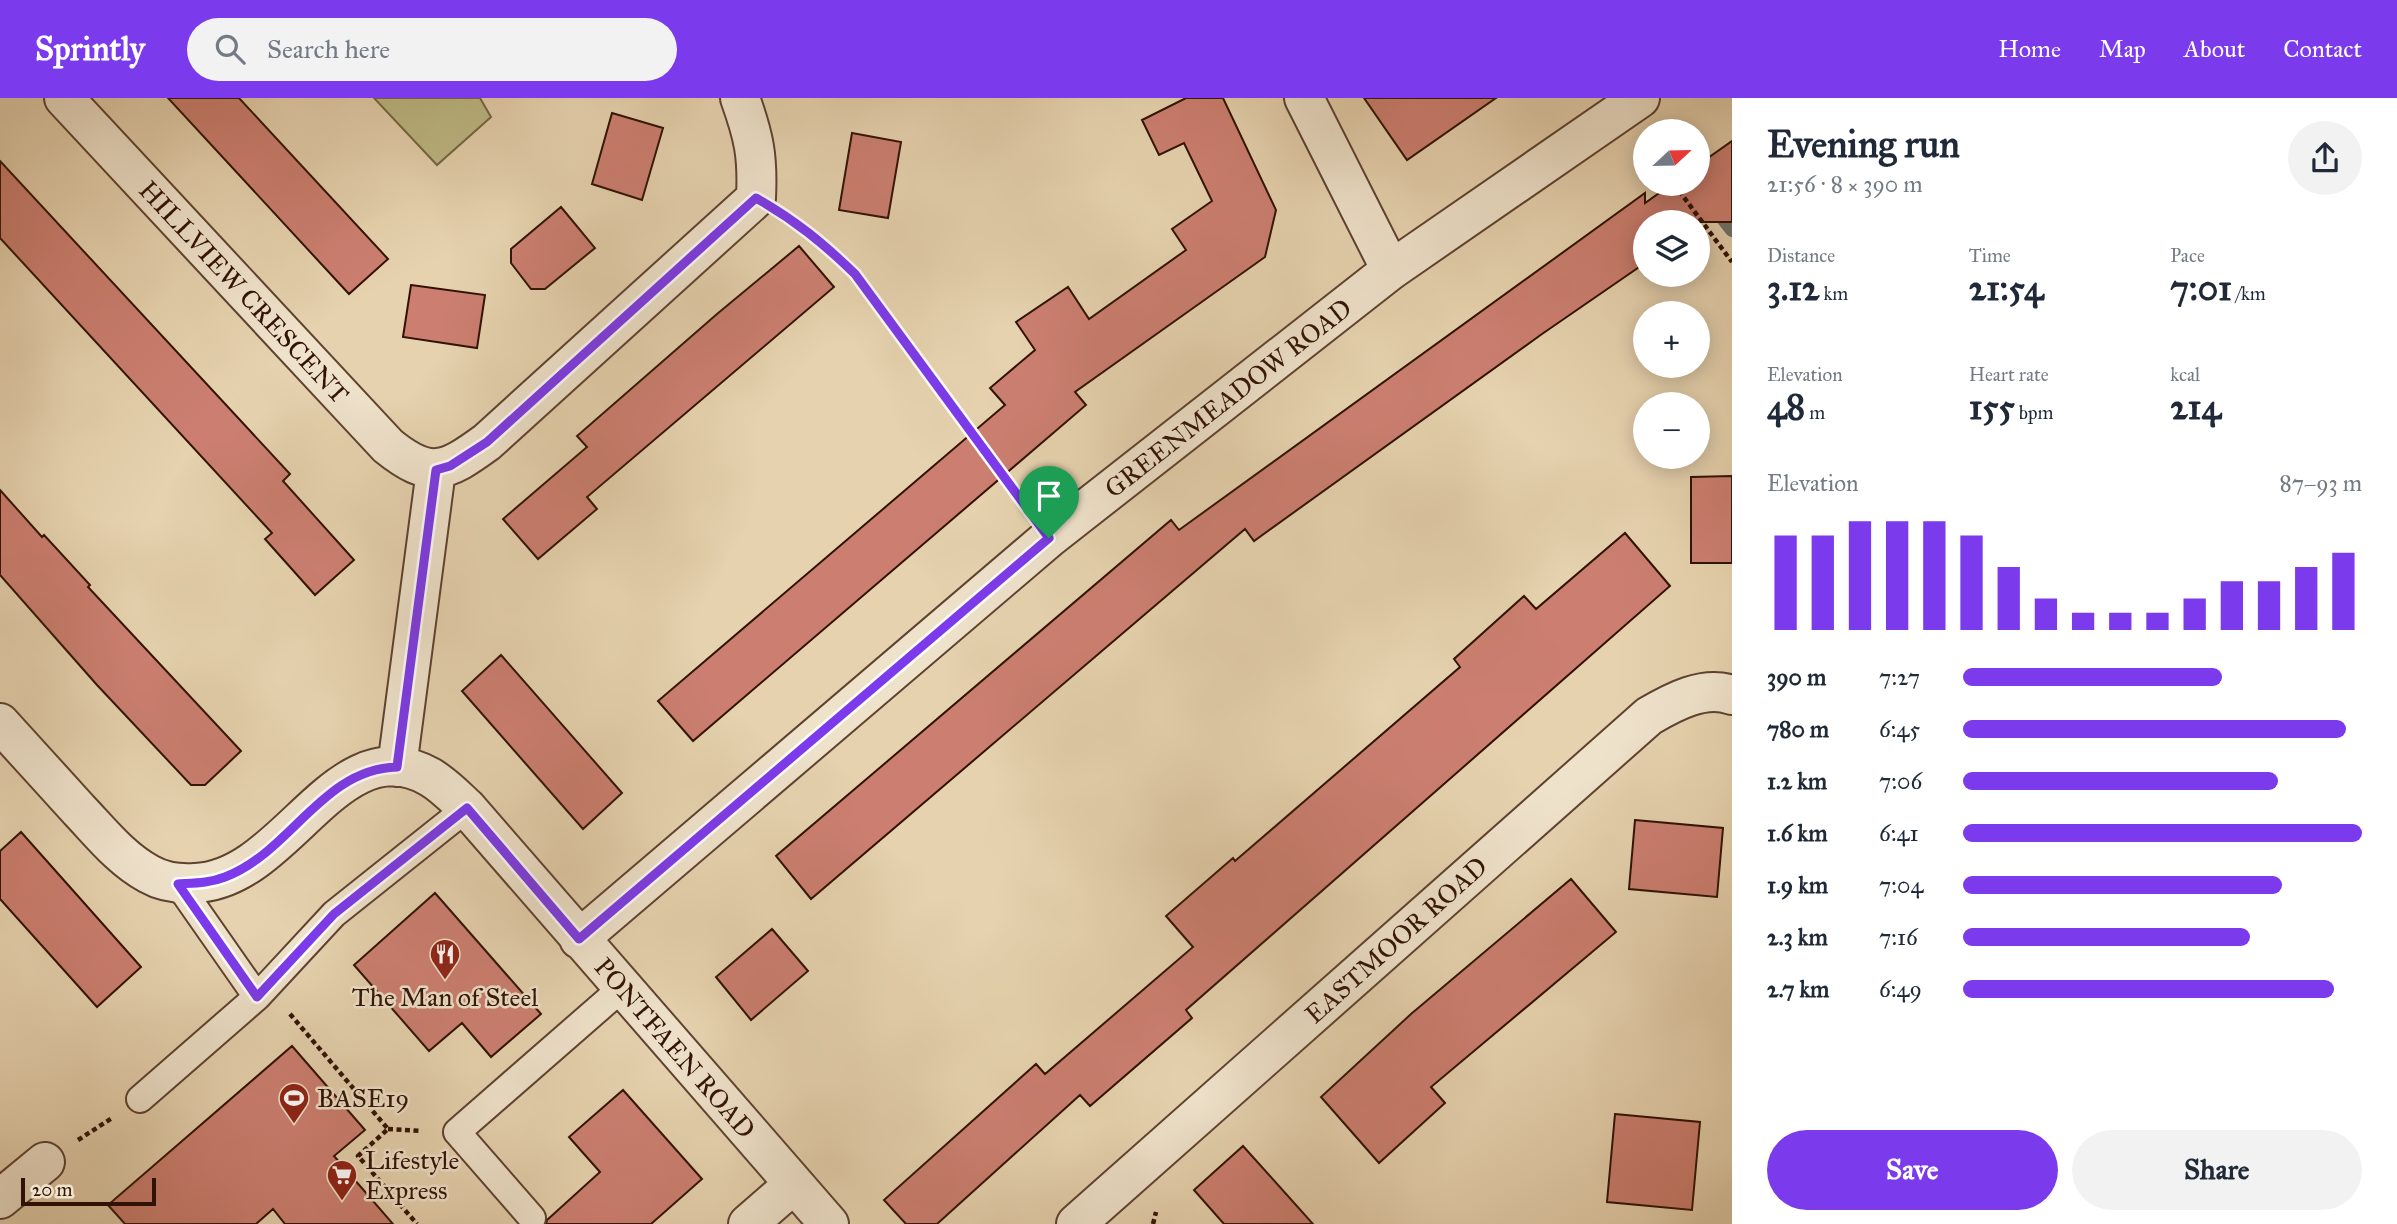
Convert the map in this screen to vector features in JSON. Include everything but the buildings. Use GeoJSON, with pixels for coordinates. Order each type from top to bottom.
{"type":"FeatureCollection","features":[{"type":"Feature","properties":{"kind":"street","name":"HILLVIEW CRESCENT"},"geometry":{"type":"LineString","coordinates":[[64,98],[388,446],[405,460],[422,468],[436,470]]}},
{"type":"Feature","properties":{"kind":"street"},"geometry":{"type":"LineString","coordinates":[[0,723],[117,850],[150,875],[178,884],[205,883],[242,870],[274,846],[339,786],[363,772],[379,767],[397,767],[436,470],[450,466],[487,442],[756,198],[758,164],[751,130],[740,98]]}},
{"type":"Feature","properties":{"kind":"street"},"geometry":{"type":"LineString","coordinates":[[1304,98],[1391,270]]}},
{"type":"Feature","properties":{"kind":"street","name":"GREENMEADOW ROAD"},"geometry":{"type":"LineString","coordinates":[[579,939],[1049,538],[1391,270],[1640,98]]}},
{"type":"Feature","properties":{"kind":"street","name":"EASTMOOR ROAD"},"geometry":{"type":"LineString","coordinates":[[1076,1224],[1649,716],[1671,703],[1695,694],[1732,695]]}},
{"type":"Feature","properties":{"kind":"street","name":"PONTFAEN ROAD"},"geometry":{"type":"LineString","coordinates":[[397,767],[414,769],[431,777],[467,808],[829,1224]]}},
{"type":"Feature","properties":{"kind":"street"},"geometry":{"type":"LineString","coordinates":[[0,1199],[45,1161]]}},
{"type":"Feature","properties":{"kind":"street"},"geometry":{"type":"LineString","coordinates":[[748,1224],[794,1184]]}},
{"type":"Feature","properties":{"kind":"lane"},"geometry":{"type":"LineString","coordinates":[[140,1099],[262,992],[334,914],[467,808]]}},
{"type":"Feature","properties":{"kind":"lane"},"geometry":{"type":"LineString","coordinates":[[178,884],[262,992]]}},
{"type":"Feature","properties":{"kind":"lane"},"geometry":{"type":"LineString","coordinates":[[532,1219],[457,1132],[622,988]]}},
{"type":"Feature","properties":{"kind":"path"},"geometry":{"type":"LineString","coordinates":[[1683,196],[1732,262]]}},
{"type":"Feature","properties":{"kind":"path"},"geometry":{"type":"LineString","coordinates":[[756,198],[793,219],[855,274],[1049,538]]}},
{"type":"Feature","properties":{"kind":"path"},"geometry":{"type":"LineString","coordinates":[[262,992],[388,1129],[358,1156],[417,1224]]}},
{"type":"Feature","properties":{"kind":"path"},"geometry":{"type":"LineString","coordinates":[[45,1161],[140,1099]]}},
{"type":"Feature","properties":{"kind":"shaded area"},"geometry":{"type":"Polygon","coordinates":[[[374,98],[480,98],[491,117],[437,165],[374,98]]]}},
{"type":"Feature","properties":{"kind":"waterway"},"geometry":{"type":"LineString","coordinates":[[1705,196],[1732,230]]}},
{"type":"Feature","properties":{"kind":"place","name":"The Man of Steel"},"geometry":{"type":"Point","coordinates":[445,981]}},
{"type":"Feature","properties":{"kind":"place","name":"BASE19"},"geometry":{"type":"Point","coordinates":[294,1125]}},
{"type":"Feature","properties":{"kind":"place","name":"Lifestyle Express"},"geometry":{"type":"Point","coordinates":[342,1202]}},
{"type":"Feature","properties":{"kind":"route"},"geometry":{"type":"LineString","coordinates":[[756,198],[793,219],[825,244],[855,274],[1049,538],[579,939],[467,808],[334,914],[257,997],[178,884],[205,883],[242,870],[274,846],[331,791],[363,772],[379,767],[397,767],[436,470],[450,466],[487,442],[756,198]]}}]}
